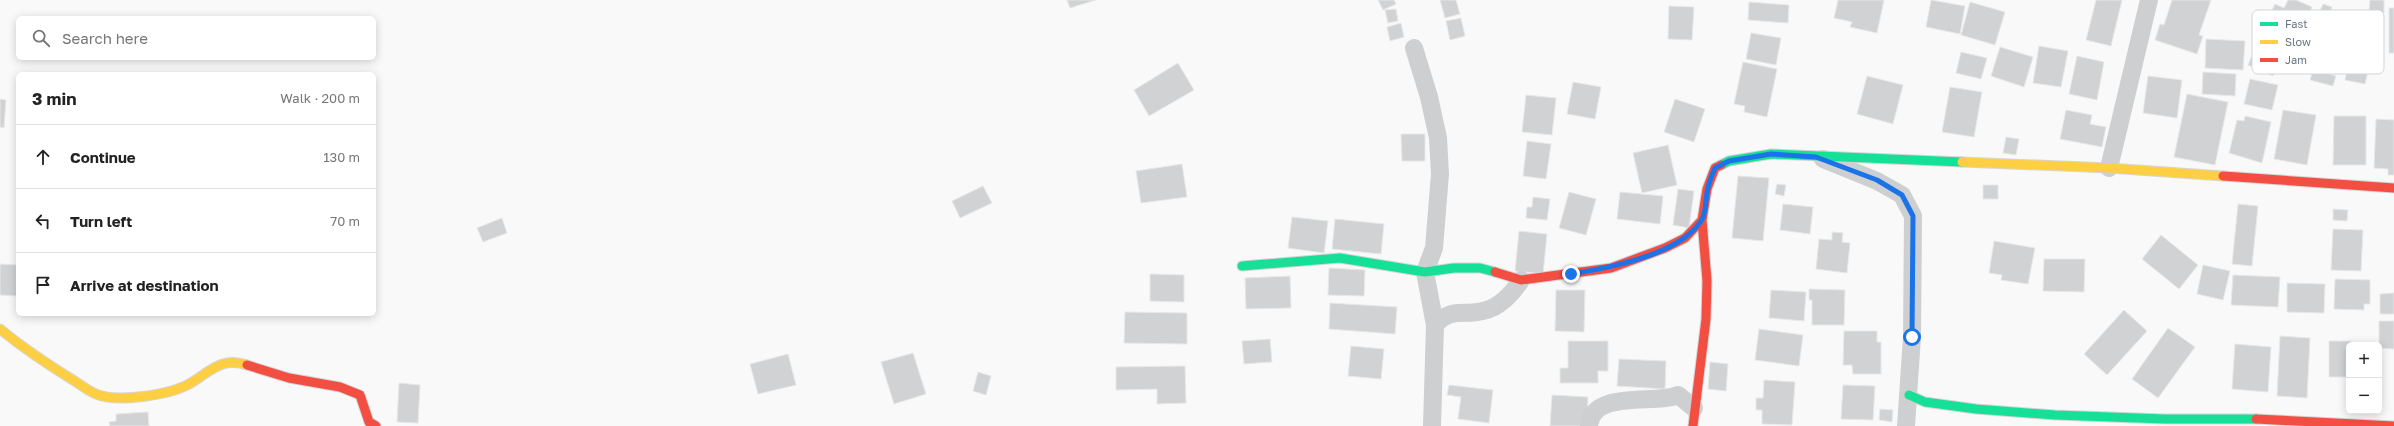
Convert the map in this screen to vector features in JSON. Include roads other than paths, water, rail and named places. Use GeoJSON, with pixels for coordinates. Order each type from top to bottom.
{"type":"FeatureCollection","features":[{"type":"Feature","properties":{"kind":"street"},"geometry":{"type":"LineString","coordinates":[[2109,168],[2149,0]]}},
{"type":"Feature","properties":{"kind":"street"},"geometry":{"type":"LineString","coordinates":[[1414,48],[1429,97],[1438,138],[1440,174],[1434,248],[1425,272],[1435,325],[1432,426]]}},
{"type":"Feature","properties":{"kind":"street"},"geometry":{"type":"LineString","coordinates":[[1693,426],[1706,319],[1707,281],[1702,220],[1707,189],[1715,168],[1729,161],[1764,155],[2109,168],[2394,188]]}},
{"type":"Feature","properties":{"kind":"street"},"geometry":{"type":"LineString","coordinates":[[1816,157],[1877,180],[1902,195],[1913,216],[1912,321],[1909,395],[1906,426]]}},
{"type":"Feature","properties":{"kind":"street"},"geometry":{"type":"LineString","coordinates":[[1242,266],[1340,258],[1425,272],[1454,268],[1480,268],[1521,280],[1611,268],[1664,248],[1685,238],[1702,220]]}},
{"type":"Feature","properties":{"kind":"street"},"geometry":{"type":"LineString","coordinates":[[1435,325],[1443,316],[1453,313],[1484,311],[1498,304],[1509,296],[1521,280]]}},
{"type":"Feature","properties":{"kind":"street"},"geometry":{"type":"LineString","coordinates":[[0,330],[34,356],[96,394],[112,398],[163,393],[189,384],[206,370],[222,364],[241,363],[289,378],[340,387],[360,395],[368,422],[376,426]]}},
{"type":"Feature","properties":{"kind":"street"},"geometry":{"type":"LineString","coordinates":[[1589,426],[1595,412],[1617,401],[1668,400],[1678,395],[1694,408]]}},
{"type":"Feature","properties":{"kind":"street"},"geometry":{"type":"LineString","coordinates":[[1909,395],[1925,402],[1976,409],[2055,415],[2165,419],[2248,418],[2394,426]]}}]}
